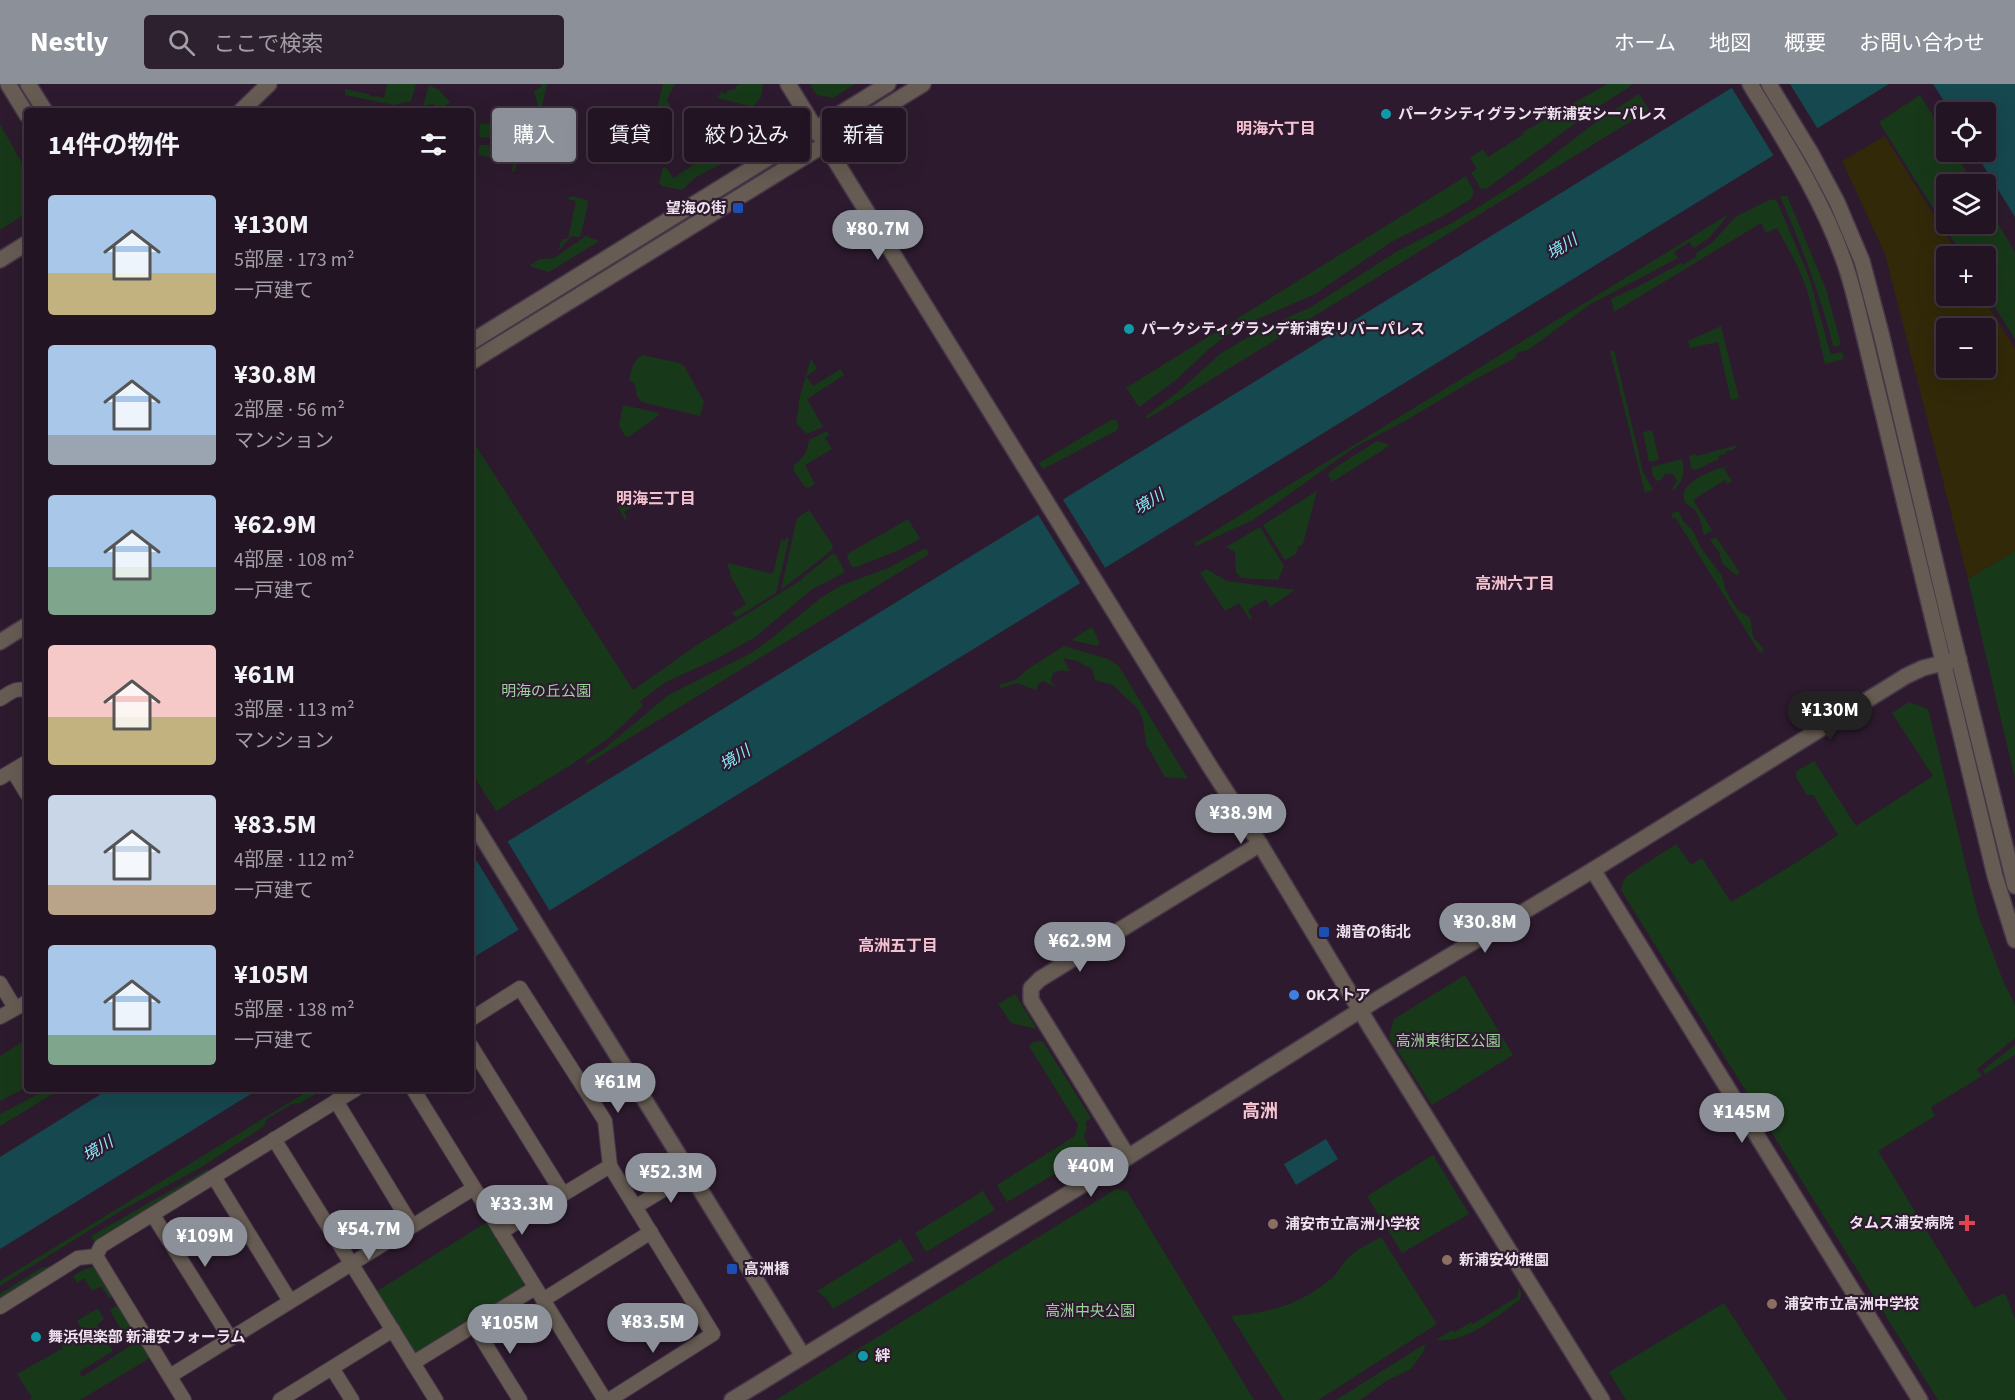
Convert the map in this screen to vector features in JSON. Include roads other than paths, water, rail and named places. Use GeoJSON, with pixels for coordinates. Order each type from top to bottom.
{"type":"FeatureCollection","features":[{"type":"Feature","properties":{"kind":"street"},"geometry":{"type":"LineString","coordinates":[[8,84],[24,110]]}},
{"type":"Feature","properties":{"kind":"street"},"geometry":{"type":"LineString","coordinates":[[28,84],[43,108]]}},
{"type":"Feature","properties":{"kind":"street"},"geometry":{"type":"LineString","coordinates":[[244,108],[268,84]]}},
{"type":"Feature","properties":{"kind":"street"},"geometry":{"type":"LineString","coordinates":[[788,84],[822,139]]}},
{"type":"Feature","properties":{"kind":"street"},"geometry":{"type":"LineString","coordinates":[[474,340],[888,84]]}},
{"type":"Feature","properties":{"kind":"street"},"geometry":{"type":"LineString","coordinates":[[884,108],[923,84]]}},
{"type":"Feature","properties":{"kind":"street"},"geometry":{"type":"LineString","coordinates":[[1750,84],[1799,164],[1833,234],[1846,267],[1951,661],[2015,886]]}},
{"type":"Feature","properties":{"kind":"street"},"geometry":{"type":"LineString","coordinates":[[1769,84],[1812,155],[1862,261],[1951,661],[1995,876],[2015,940]]}},
{"type":"Feature","properties":{"kind":"street"},"geometry":{"type":"LineString","coordinates":[[474,360],[822,146]]}},
{"type":"Feature","properties":{"kind":"street"},"geometry":{"type":"LineString","coordinates":[[836,162],[1602,1400]]}},
{"type":"Feature","properties":{"kind":"street"},"geometry":{"type":"LineString","coordinates":[[0,260],[24,245]]}},
{"type":"Feature","properties":{"kind":"street"},"geometry":{"type":"LineString","coordinates":[[0,642],[24,627]]}},
{"type":"Feature","properties":{"kind":"street"},"geometry":{"type":"LineString","coordinates":[[732,1400],[1128,1157],[1360,1010],[1593,870],[1906,676],[1923,668],[1951,661]]}},
{"type":"Feature","properties":{"kind":"street"},"geometry":{"type":"LineString","coordinates":[[0,699],[16,689],[24,690]]}},
{"type":"Feature","properties":{"kind":"street"},"geometry":{"type":"LineString","coordinates":[[0,778],[24,764]]}},
{"type":"Feature","properties":{"kind":"street"},"geometry":{"type":"LineString","coordinates":[[13,771],[24,789]]}},
{"type":"Feature","properties":{"kind":"street"},"geometry":{"type":"LineString","coordinates":[[474,824],[803,1356]]}},
{"type":"Feature","properties":{"kind":"street"},"geometry":{"type":"LineString","coordinates":[[1128,1157],[1031,1000],[1031,988],[1040,979],[1260,844]]}},
{"type":"Feature","properties":{"kind":"street"},"geometry":{"type":"LineString","coordinates":[[1593,870],[1920,1400]]}},
{"type":"Feature","properties":{"kind":"street"},"geometry":{"type":"LineString","coordinates":[[0,983],[21,1005],[0,1017]]}},
{"type":"Feature","properties":{"kind":"street"},"geometry":{"type":"LineString","coordinates":[[415,1092],[607,1400],[713,1334],[610,1166],[605,1121],[520,988],[474,1016]]}},
{"type":"Feature","properties":{"kind":"street"},"geometry":{"type":"LineString","coordinates":[[474,1051],[563,1194]]}},
{"type":"Feature","properties":{"kind":"street"},"geometry":{"type":"LineString","coordinates":[[96,1256],[101,1246],[351,1092]]}},
{"type":"Feature","properties":{"kind":"street"},"geometry":{"type":"LineString","coordinates":[[336,1101],[412,1226]]}},
{"type":"Feature","properties":{"kind":"street"},"geometry":{"type":"LineString","coordinates":[[274,1139],[436,1400]]}},
{"type":"Feature","properties":{"kind":"street"},"geometry":{"type":"LineString","coordinates":[[501,1232],[610,1166]]}},
{"type":"Feature","properties":{"kind":"street"},"geometry":{"type":"LineString","coordinates":[[635,1207],[691,1173]]}},
{"type":"Feature","properties":{"kind":"street"},"geometry":{"type":"LineString","coordinates":[[214,1177],[290,1301]]}},
{"type":"Feature","properties":{"kind":"street"},"geometry":{"type":"LineString","coordinates":[[170,1376],[474,1188]]}},
{"type":"Feature","properties":{"kind":"street"},"geometry":{"type":"LineString","coordinates":[[153,1215],[230,1338]]}},
{"type":"Feature","properties":{"kind":"street"},"geometry":{"type":"LineString","coordinates":[[413,1363],[474,1326],[539,1294],[651,1232]]}},
{"type":"Feature","properties":{"kind":"street"},"geometry":{"type":"LineString","coordinates":[[0,1307],[78,1258],[96,1256]]}},
{"type":"Feature","properties":{"kind":"street"},"geometry":{"type":"LineString","coordinates":[[96,1256],[184,1400]]}},
{"type":"Feature","properties":{"kind":"street"},"geometry":{"type":"LineString","coordinates":[[474,1326],[520,1400]]}},
{"type":"Feature","properties":{"kind":"street"},"geometry":{"type":"LineString","coordinates":[[280,1400],[393,1330]]}},
{"type":"Feature","properties":{"kind":"street"},"geometry":{"type":"LineString","coordinates":[[332,1368],[352,1400]]}},
{"type":"Feature","properties":{"kind":"water","name":"境川"},"geometry":{"type":"Polygon","coordinates":[[[1738,84],[1889,84],[474,957],[474,862],[1738,84]]]}},
{"type":"Feature","properties":{"kind":"water"},"geometry":{"type":"Polygon","coordinates":[[[1933,84],[2015,84],[2015,217],[1996,186],[1996,174],[1989,174],[1981,162],[1996,162],[1996,102],[1945,102],[1933,84]]]}},
{"type":"Feature","properties":{"kind":"water","name":"境川"},"geometry":{"type":"Polygon","coordinates":[[[104,1092],[254,1092],[0,1249],[0,1157],[104,1092]]]}},
{"type":"Feature","properties":{"kind":"water"},"geometry":{"type":"Polygon","coordinates":[[[1326,1139],[1338,1159],[1296,1185],[1284,1164],[1326,1139]]]}},
{"type":"Feature","properties":{"kind":"place","name":"パークシティグランデ新浦安シーパレス"},"geometry":{"type":"Point","coordinates":[1386,114]}},
{"type":"Feature","properties":{"kind":"place","name":"望海の街"},"geometry":{"type":"Point","coordinates":[738,208]}},
{"type":"Feature","properties":{"kind":"place","name":"パークシティグランデ新浦安リバーパレス"},"geometry":{"type":"Point","coordinates":[1129,329]}},
{"type":"Feature","properties":{"kind":"place","name":"潮音の街北"},"geometry":{"type":"Point","coordinates":[1324,932]}},
{"type":"Feature","properties":{"kind":"place","name":"OKストア"},"geometry":{"type":"Point","coordinates":[1294,995]}},
{"type":"Feature","properties":{"kind":"place","name":"タムス浦安病院"},"geometry":{"type":"Point","coordinates":[1967,1223]}},
{"type":"Feature","properties":{"kind":"place","name":"浦安市立高洲小学校"},"geometry":{"type":"Point","coordinates":[1273,1224]}},
{"type":"Feature","properties":{"kind":"place","name":"新浦安幼稚園"},"geometry":{"type":"Point","coordinates":[1447,1260]}},
{"type":"Feature","properties":{"kind":"place","name":"高洲橋"},"geometry":{"type":"Point","coordinates":[732,1269]}},
{"type":"Feature","properties":{"kind":"place","name":"浦安市立高洲中学校"},"geometry":{"type":"Point","coordinates":[1772,1304]}},
{"type":"Feature","properties":{"kind":"place","name":"舞浜倶楽部 新浦安フォーラム"},"geometry":{"type":"Point","coordinates":[36,1337]}},
{"type":"Feature","properties":{"kind":"place","name":"絆"},"geometry":{"type":"Point","coordinates":[863,1356]}},
{"type":"Feature","properties":{"kind":"district","name":"明海六丁目"},"geometry":{"type":"Point","coordinates":[1276,129]}},
{"type":"Feature","properties":{"kind":"district","name":"明海三丁目"},"geometry":{"type":"Point","coordinates":[656,499]}},
{"type":"Feature","properties":{"kind":"district","name":"高洲六丁目"},"geometry":{"type":"Point","coordinates":[1515,584]}},
{"type":"Feature","properties":{"kind":"district","name":"高洲五丁目"},"geometry":{"type":"Point","coordinates":[898,946]}},
{"type":"Feature","properties":{"kind":"district","name":"高洲"},"geometry":{"type":"Point","coordinates":[1260,1111]}},
{"type":"Feature","properties":{"kind":"park label","name":"明海の丘公園"},"geometry":{"type":"Point","coordinates":[546,691]}},
{"type":"Feature","properties":{"kind":"park label","name":"高洲東街区公園"},"geometry":{"type":"Point","coordinates":[1448,1041]}},
{"type":"Feature","properties":{"kind":"park label","name":"高洲中央公園"},"geometry":{"type":"Point","coordinates":[1090,1311]}}]}
